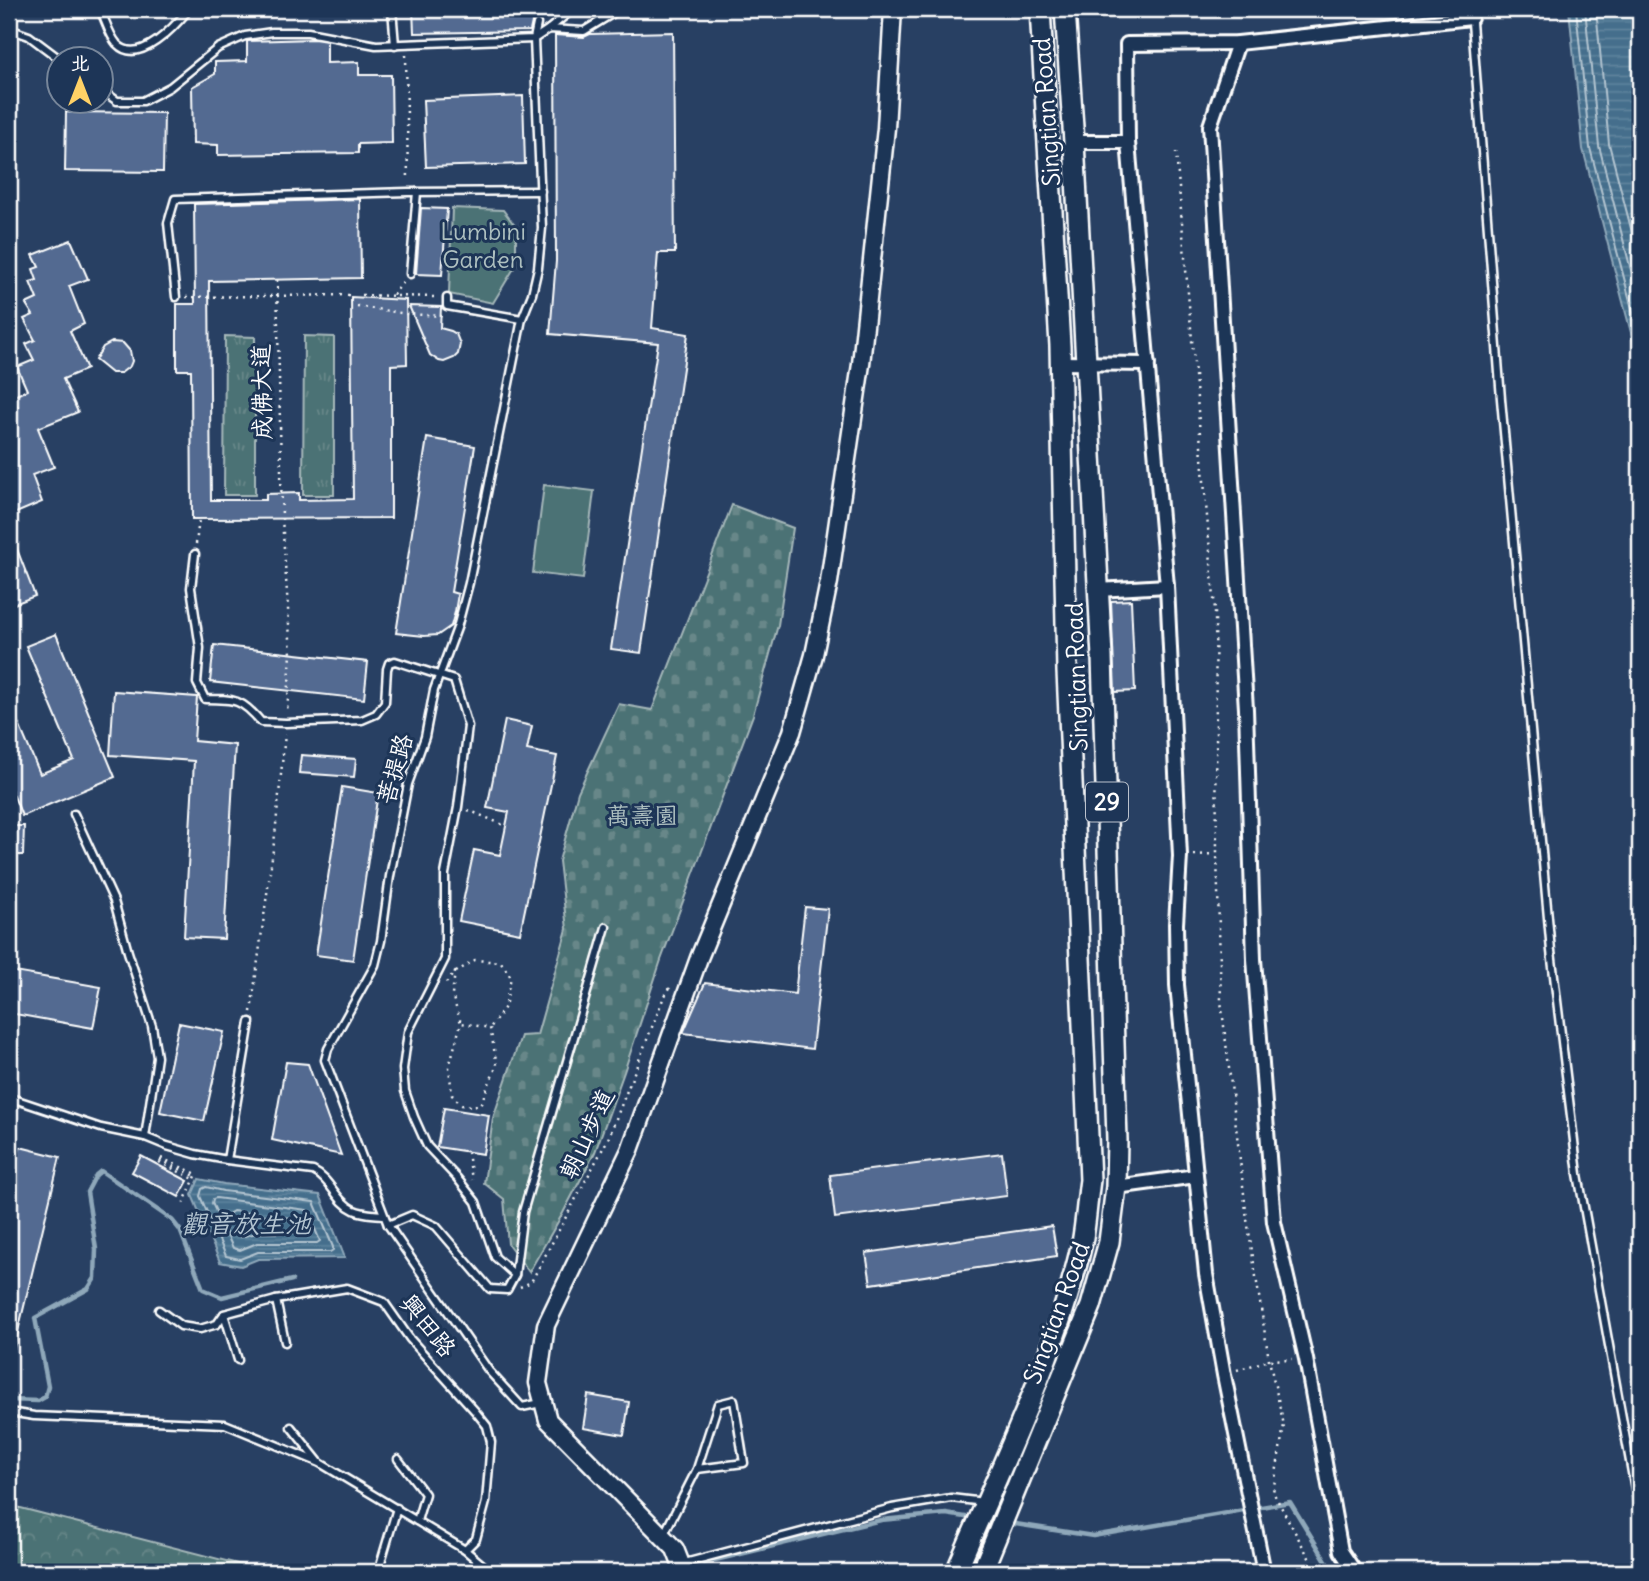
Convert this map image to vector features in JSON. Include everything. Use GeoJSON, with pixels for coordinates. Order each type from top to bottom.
{"type":"FeatureCollection","features":[{"type":"Feature","properties":{"kind":"main road","name":"Singtian Road"},"geometry":{"type":"LineString","coordinates":[[956,1572],[1035,1387],[1064,1305],[1082,1241],[1090,1180],[1067,671],[1060,363],[1041,9]]}},
{"type":"Feature","properties":{"kind":"main road","name":"Singtian Road"},"geometry":{"type":"LineString","coordinates":[[982,1572],[1091,1306],[1109,1242],[1116,1187],[1117,1140],[1107,805],[1098,590],[1065,9]]}},
{"type":"Feature","properties":{"kind":"main road"},"geometry":{"type":"LineString","coordinates":[[1064,558],[1096,554]]}},
{"type":"Feature","properties":{"kind":"main road"},"geometry":{"type":"LineString","coordinates":[[1073,807],[1107,805]]}},
{"type":"Feature","properties":{"kind":"street"},"geometry":{"type":"LineString","coordinates":[[683,1568],[675,1549],[548,1420],[538,1382],[546,1325],[630,1150],[699,958],[792,732],[814,655],[829,582],[863,351],[886,128],[893,9]]}},
{"type":"Feature","properties":{"kind":"street"},"geometry":{"type":"LineString","coordinates":[[1264,1572],[1206,1274],[1177,985],[1175,924],[1180,856],[1167,586],[1128,142],[1127,44],[1238,43],[1471,14]]}},
{"type":"Feature","properties":{"kind":"street"},"geometry":{"type":"LineString","coordinates":[[1238,43],[1210,127],[1246,709],[1254,959],[1274,1222],[1306,1359],[1341,1551],[1354,1572]]}},
{"type":"Feature","properties":{"kind":"street"},"geometry":{"type":"LineString","coordinates":[[1074,142],[1128,142]]}},
{"type":"Feature","properties":{"kind":"street"},"geometry":{"type":"LineString","coordinates":[[1060,363],[1148,364]]}},
{"type":"Feature","properties":{"kind":"street"},"geometry":{"type":"LineString","coordinates":[[1098,590],[1167,586]]}},
{"type":"Feature","properties":{"kind":"street"},"geometry":{"type":"LineString","coordinates":[[1116,1187],[1196,1176]]}},
{"type":"Feature","properties":{"kind":"lane"},"geometry":{"type":"LineString","coordinates":[[100,9],[115,42],[129,50],[156,42],[189,9]]}},
{"type":"Feature","properties":{"kind":"lane"},"geometry":{"type":"LineString","coordinates":[[392,9],[395,45]]}},
{"type":"Feature","properties":{"kind":"lane"},"geometry":{"type":"LineString","coordinates":[[116,100],[143,101],[170,88],[218,48],[245,36],[272,32],[308,32],[376,45],[534,39],[573,9]]}},
{"type":"Feature","properties":{"kind":"lane"},"geometry":{"type":"LineString","coordinates":[[549,29],[584,31],[620,9]]}},
{"type":"Feature","properties":{"kind":"lane"},"geometry":{"type":"LineString","coordinates":[[1471,14],[1501,399],[1552,951],[1578,1174],[1640,1517]]}},
{"type":"Feature","properties":{"kind":"lane","name":"菩提路"},"geometry":{"type":"LineString","coordinates":[[537,24],[534,39],[542,228],[538,268],[522,319],[469,583],[457,628],[434,690],[425,737],[408,784],[375,965],[328,1049],[325,1060],[388,1225],[489,1371],[522,1406],[543,1403]]}},
{"type":"Feature","properties":{"kind":"lane"},"geometry":{"type":"LineString","coordinates":[[9,29],[29,36],[46,49]]}},
{"type":"Feature","properties":{"kind":"lane"},"geometry":{"type":"LineString","coordinates":[[176,297],[167,223],[175,199],[541,191]]}},
{"type":"Feature","properties":{"kind":"lane"},"geometry":{"type":"LineString","coordinates":[[410,274],[417,192]]}},
{"type":"Feature","properties":{"kind":"lane"},"geometry":{"type":"LineString","coordinates":[[447,298],[447,306],[522,319]]}},
{"type":"Feature","properties":{"kind":"lane"},"geometry":{"type":"LineString","coordinates":[[195,554],[191,588],[200,648],[197,683],[205,699],[230,699],[249,707],[261,722],[362,720],[376,714],[385,702],[389,663],[395,661],[454,680],[468,726],[458,807],[445,874],[445,959],[408,1032],[403,1069],[405,1091],[427,1146],[475,1202],[495,1256],[515,1275]]}},
{"type":"Feature","properties":{"kind":"lane"},"geometry":{"type":"LineString","coordinates":[[74,814],[114,901],[152,1027],[157,1057],[145,1138]]}},
{"type":"Feature","properties":{"kind":"lane"},"geometry":{"type":"LineString","coordinates":[[388,1225],[412,1215],[436,1226],[490,1289],[507,1290],[515,1275],[523,1212],[606,927]]}},
{"type":"Feature","properties":{"kind":"lane"},"geometry":{"type":"LineString","coordinates":[[227,1160],[250,1022]]}},
{"type":"Feature","properties":{"kind":"lane"},"geometry":{"type":"LineString","coordinates":[[9,1088],[10,1102],[101,1128],[227,1160],[313,1171],[321,1174],[339,1198],[355,1211],[383,1215]]}},
{"type":"Feature","properties":{"kind":"lane","name":"興田路"},"geometry":{"type":"LineString","coordinates":[[159,1310],[181,1326],[200,1329],[217,1324],[224,1314],[276,1300],[347,1288],[384,1302],[410,1339],[487,1426],[491,1442],[486,1502],[476,1539],[465,1550]]}},
{"type":"Feature","properties":{"kind":"lane"},"geometry":{"type":"LineString","coordinates":[[276,1300],[285,1342]]}},
{"type":"Feature","properties":{"kind":"lane"},"geometry":{"type":"LineString","coordinates":[[224,1314],[238,1360]]}},
{"type":"Feature","properties":{"kind":"lane"},"geometry":{"type":"LineString","coordinates":[[663,1536],[697,1469],[718,1404],[734,1400],[744,1463],[697,1469]]}},
{"type":"Feature","properties":{"kind":"lane"},"geometry":{"type":"LineString","coordinates":[[9,1412],[34,1416],[225,1424],[320,1463],[465,1550],[491,1572]]}},
{"type":"Feature","properties":{"kind":"lane"},"geometry":{"type":"LineString","coordinates":[[291,1427],[320,1463]]}},
{"type":"Feature","properties":{"kind":"lane"},"geometry":{"type":"LineString","coordinates":[[398,1459],[425,1494],[417,1521]]}},
{"type":"Feature","properties":{"kind":"lane"},"geometry":{"type":"LineString","coordinates":[[683,1568],[891,1508],[951,1499],[986,1502]]}},
{"type":"Feature","properties":{"kind":"lane"},"geometry":{"type":"LineString","coordinates":[[378,1572],[397,1508]]}},
{"type":"Feature","properties":{"kind":"path"},"geometry":{"type":"LineString","coordinates":[[405,45],[408,192]]}},
{"type":"Feature","properties":{"kind":"path"},"geometry":{"type":"LineString","coordinates":[[1176,152],[1215,610],[1221,1001],[1247,1219],[1269,1360],[1284,1425],[1273,1492],[1313,1565],[1314,1572]]}},
{"type":"Feature","properties":{"kind":"path"},"geometry":{"type":"LineString","coordinates":[[393,295],[410,274]]}},
{"type":"Feature","properties":{"kind":"path","name":"成佛大道"},"geometry":{"type":"LineString","coordinates":[[250,1022],[274,847],[291,654],[281,488],[276,280]]}},
{"type":"Feature","properties":{"kind":"path"},"geometry":{"type":"LineString","coordinates":[[176,297],[351,295]]}},
{"type":"Feature","properties":{"kind":"path"},"geometry":{"type":"LineString","coordinates":[[362,295],[447,298]]}},
{"type":"Feature","properties":{"kind":"path"},"geometry":{"type":"LineString","coordinates":[[357,306],[440,316]]}},
{"type":"Feature","properties":{"kind":"path"},"geometry":{"type":"LineString","coordinates":[[195,554],[199,519]]}},
{"type":"Feature","properties":{"kind":"path"},"geometry":{"type":"LineString","coordinates":[[458,807],[506,826]]}},
{"type":"Feature","properties":{"kind":"path"},"geometry":{"type":"LineString","coordinates":[[1180,856],[1217,854]]}},
{"type":"Feature","properties":{"kind":"path"},"geometry":{"type":"LineString","coordinates":[[442,989],[456,972],[475,960],[501,962],[511,977],[505,1007],[490,1028],[496,1065],[480,1105],[463,1106],[452,1095],[449,1066],[461,1023],[452,995],[456,972]]}},
{"type":"Feature","properties":{"kind":"path","name":"朝山步道"},"geometry":{"type":"LineString","coordinates":[[507,1290],[531,1282],[608,1139],[663,999],[673,982]]}},
{"type":"Feature","properties":{"kind":"path"},"geometry":{"type":"LineString","coordinates":[[461,1023],[490,1028]]}},
{"type":"Feature","properties":{"kind":"path"},"geometry":{"type":"LineString","coordinates":[[160,1160],[197,1174],[183,1204]]}},
{"type":"Feature","properties":{"kind":"path"},"geometry":{"type":"LineString","coordinates":[[186,1184],[191,1186]]}},
{"type":"Feature","properties":{"kind":"path"},"geometry":{"type":"LineString","coordinates":[[180,1195],[186,1197]]}},
{"type":"Feature","properties":{"kind":"path"},"geometry":{"type":"LineString","coordinates":[[1224,1375],[1269,1360],[1306,1359]]}},
{"type":"Feature","properties":{"kind":"green space","name":"Lumbini Garden"},"geometry":{"type":"Polygon","coordinates":[[[452,208],[503,210],[516,227],[516,265],[493,303],[449,294],[452,208]]]}},
{"type":"Feature","properties":{"kind":"green space"},"geometry":{"type":"Polygon","coordinates":[[[225,336],[255,337],[255,495],[224,495],[225,336]]]}},
{"type":"Feature","properties":{"kind":"green space"},"geometry":{"type":"Polygon","coordinates":[[[304,336],[334,337],[334,495],[303,495],[304,336]]]}},
{"type":"Feature","properties":{"kind":"green space"},"geometry":{"type":"Polygon","coordinates":[[[544,485],[594,491],[583,579],[533,573],[544,485]]]}},
{"type":"Feature","properties":{"kind":"green space","name":"萬壽園"},"geometry":{"type":"Polygon","coordinates":[[[732,505],[793,528],[778,625],[753,715],[661,960],[595,1152],[529,1272],[508,1244],[504,1199],[484,1183],[493,1118],[521,1036],[537,1035],[567,929],[559,861],[578,792],[619,704],[652,710],[732,505]]]}},
{"type":"Feature","properties":{"kind":"green space"},"geometry":{"type":"Polygon","coordinates":[[[9,1505],[269,1572],[9,1572],[9,1505]]]}},
{"type":"Feature","properties":{"kind":"water"},"geometry":{"type":"Polygon","coordinates":[[[1569,9],[1640,9],[1640,367],[1583,149],[1569,9]]]}},
{"type":"Feature","properties":{"kind":"water","name":"觀音放生池"},"geometry":{"type":"Polygon","coordinates":[[[199,1179],[320,1195],[345,1258],[258,1259],[241,1266],[220,1262],[192,1195],[199,1179]]]}},
{"type":"Feature","properties":{"kind":"building"},"geometry":{"type":"Polygon","coordinates":[[[413,9],[531,9],[532,22],[530,31],[414,33],[413,9]]]}},
{"type":"Feature","properties":{"kind":"building"},"geometry":{"type":"Polygon","coordinates":[[[673,32],[675,253],[658,253],[652,328],[688,334],[641,653],[611,649],[658,343],[550,334],[556,261],[555,35],[584,37],[590,34],[673,32]]]}},
{"type":"Feature","properties":{"kind":"building"},"geometry":{"type":"Polygon","coordinates":[[[247,41],[327,41],[327,63],[359,62],[359,75],[391,75],[392,143],[358,144],[358,153],[218,155],[218,145],[193,144],[192,87],[215,74],[215,62],[247,61],[247,41]]]}},
{"type":"Feature","properties":{"kind":"building"},"geometry":{"type":"Polygon","coordinates":[[[523,96],[525,164],[426,167],[423,100],[523,96]]]}},
{"type":"Feature","properties":{"kind":"building"},"geometry":{"type":"Polygon","coordinates":[[[164,113],[163,172],[65,171],[66,116],[164,113]]]}},
{"type":"Feature","properties":{"kind":"building"},"geometry":{"type":"Polygon","coordinates":[[[360,199],[361,278],[209,281],[211,500],[266,500],[266,494],[299,493],[299,500],[353,499],[351,297],[406,300],[407,364],[391,365],[391,518],[192,519],[191,370],[177,370],[177,304],[195,304],[194,204],[360,199]]]}},
{"type":"Feature","properties":{"kind":"building"},"geometry":{"type":"Polygon","coordinates":[[[421,208],[447,209],[442,275],[416,274],[421,208]]]}},
{"type":"Feature","properties":{"kind":"building"},"geometry":{"type":"Polygon","coordinates":[[[71,240],[88,279],[69,286],[84,324],[70,331],[87,369],[63,379],[78,412],[38,428],[54,467],[32,475],[42,502],[9,516],[9,446],[12,445],[9,435],[9,411],[18,407],[12,397],[27,390],[17,367],[34,360],[26,344],[35,340],[24,319],[33,315],[26,304],[37,299],[30,282],[37,280],[33,269],[39,267],[33,255],[71,240]]]}},
{"type":"Feature","properties":{"kind":"building"},"geometry":{"type":"Polygon","coordinates":[[[409,306],[441,307],[440,328],[456,334],[460,344],[458,354],[454,358],[444,362],[430,355],[409,306]]]}},
{"type":"Feature","properties":{"kind":"building"},"geometry":{"type":"Polygon","coordinates":[[[112,342],[123,343],[130,351],[130,366],[121,373],[111,373],[95,360],[103,347],[112,342]]]}},
{"type":"Feature","properties":{"kind":"building"},"geometry":{"type":"Polygon","coordinates":[[[427,438],[475,446],[451,592],[458,594],[455,612],[451,626],[438,635],[424,636],[396,633],[427,438]]]}},
{"type":"Feature","properties":{"kind":"building"},"geometry":{"type":"Polygon","coordinates":[[[9,532],[35,596],[9,606],[9,532]]]}},
{"type":"Feature","properties":{"kind":"building"},"geometry":{"type":"Polygon","coordinates":[[[1131,600],[1135,691],[1115,692],[1111,601],[1131,600]]]}},
{"type":"Feature","properties":{"kind":"building"},"geometry":{"type":"Polygon","coordinates":[[[56,634],[115,777],[22,816],[9,784],[9,701],[40,774],[74,760],[26,646],[56,634]]]}},
{"type":"Feature","properties":{"kind":"building"},"geometry":{"type":"Polygon","coordinates":[[[214,645],[368,662],[364,699],[210,682],[214,645]]]}},
{"type":"Feature","properties":{"kind":"building"},"geometry":{"type":"Polygon","coordinates":[[[114,691],[197,697],[194,741],[235,745],[224,939],[184,937],[194,761],[110,755],[114,691]]]}},
{"type":"Feature","properties":{"kind":"building"},"geometry":{"type":"Polygon","coordinates":[[[505,720],[532,726],[527,750],[557,756],[520,933],[459,921],[474,850],[500,855],[509,812],[487,808],[505,720]]]}},
{"type":"Feature","properties":{"kind":"building"},"geometry":{"type":"Polygon","coordinates":[[[301,755],[356,759],[354,777],[299,773],[301,755]]]}},
{"type":"Feature","properties":{"kind":"building"},"geometry":{"type":"Polygon","coordinates":[[[342,787],[378,793],[353,960],[316,955],[342,787]]]}},
{"type":"Feature","properties":{"kind":"building"},"geometry":{"type":"Polygon","coordinates":[[[9,826],[24,826],[23,855],[9,855],[9,826]]]}},
{"type":"Feature","properties":{"kind":"building"},"geometry":{"type":"Polygon","coordinates":[[[805,907],[828,909],[812,1049],[683,1033],[705,983],[795,994],[805,907]]]}},
{"type":"Feature","properties":{"kind":"building"},"geometry":{"type":"Polygon","coordinates":[[[9,971],[101,987],[93,1028],[9,1013],[9,971]]]}},
{"type":"Feature","properties":{"kind":"building"},"geometry":{"type":"Polygon","coordinates":[[[179,1023],[224,1032],[204,1121],[160,1112],[179,1023]]]}},
{"type":"Feature","properties":{"kind":"building"},"geometry":{"type":"Polygon","coordinates":[[[286,1062],[308,1064],[341,1155],[272,1140],[286,1062]]]}},
{"type":"Feature","properties":{"kind":"building"},"geometry":{"type":"Polygon","coordinates":[[[444,1108],[489,1115],[483,1154],[437,1147],[444,1108]]]}},
{"type":"Feature","properties":{"kind":"building"},"geometry":{"type":"Polygon","coordinates":[[[20,1147],[60,1157],[14,1348],[9,1347],[9,1196],[20,1147]]]}},
{"type":"Feature","properties":{"kind":"building"},"geometry":{"type":"Polygon","coordinates":[[[1002,1153],[1007,1196],[835,1218],[830,1175],[1002,1153]]]}},
{"type":"Feature","properties":{"kind":"building"},"geometry":{"type":"Polygon","coordinates":[[[141,1156],[188,1181],[179,1197],[132,1172],[141,1156]]]}},
{"type":"Feature","properties":{"kind":"building"},"geometry":{"type":"Polygon","coordinates":[[[1052,1226],[1057,1256],[871,1284],[866,1253],[1052,1226]]]}},
{"type":"Feature","properties":{"kind":"building"},"geometry":{"type":"Polygon","coordinates":[[[588,1395],[629,1402],[624,1435],[583,1428],[588,1395]]]}},
{"type":"Feature","properties":{"kind":"waterway"},"geometry":{"type":"LineString","coordinates":[[9,1400],[38,1401],[45,1397],[48,1386],[35,1318],[88,1289],[95,1278],[96,1249],[87,1192],[101,1171],[172,1220],[180,1230],[203,1289],[222,1297],[292,1280]]}},
{"type":"Feature","properties":{"kind":"waterway"},"geometry":{"type":"LineString","coordinates":[[1009,1523],[1093,1536],[1290,1502],[1333,1572]]}},
{"type":"Feature","properties":{"kind":"waterway"},"geometry":{"type":"LineString","coordinates":[[703,1563],[881,1520],[946,1514],[972,1518]]}}]}
